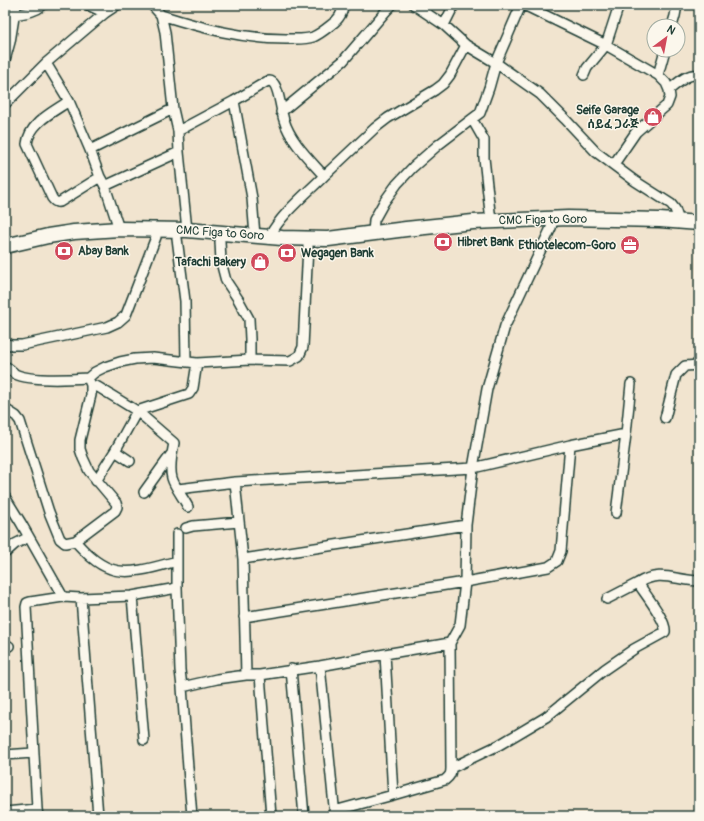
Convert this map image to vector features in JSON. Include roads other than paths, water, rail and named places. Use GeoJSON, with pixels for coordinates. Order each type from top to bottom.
{"type":"FeatureCollection","features":[{"type":"Feature","properties":{"kind":"main road","name":"CMC Figa to Goro"},"geometry":{"type":"LineString","coordinates":[[5,246],[48,236],[74,232],[119,229],[182,234],[328,239],[406,229],[491,221],[552,224],[568,218],[699,222]]}},
{"type":"Feature","properties":{"kind":"main road"},"geometry":{"type":"LineString","coordinates":[[5,252],[34,245],[74,239],[117,236],[156,237],[182,234],[220,241],[308,246],[348,244],[460,231],[545,227],[552,224],[699,230]]}},
{"type":"Feature","properties":{"kind":"street"},"geometry":{"type":"LineString","coordinates":[[5,60],[10,42],[16,5]]}},
{"type":"Feature","properties":{"kind":"street"},"geometry":{"type":"LineString","coordinates":[[14,15],[32,12],[43,5]]}},
{"type":"Feature","properties":{"kind":"street"},"geometry":{"type":"LineString","coordinates":[[88,5],[105,13]]}},
{"type":"Feature","properties":{"kind":"street"},"geometry":{"type":"LineString","coordinates":[[5,104],[46,64],[105,13],[117,5]]}},
{"type":"Feature","properties":{"kind":"street"},"geometry":{"type":"LineString","coordinates":[[152,5],[161,15],[165,32],[173,110],[178,131],[186,362]]}},
{"type":"Feature","properties":{"kind":"street"},"geometry":{"type":"LineString","coordinates":[[161,15],[190,25],[251,37],[302,39],[313,37],[336,22],[342,12],[343,5]]}},
{"type":"Feature","properties":{"kind":"street"},"geometry":{"type":"LineString","coordinates":[[281,112],[343,61],[392,5]]}},
{"type":"Feature","properties":{"kind":"street"},"geometry":{"type":"LineString","coordinates":[[414,5],[444,25],[466,45],[496,63],[540,94],[596,152],[635,181],[671,204],[675,209],[679,221]]}},
{"type":"Feature","properties":{"kind":"street"},"geometry":{"type":"LineString","coordinates":[[444,25],[454,5]]}},
{"type":"Feature","properties":{"kind":"street"},"geometry":{"type":"LineString","coordinates":[[373,234],[374,220],[384,202],[397,184],[413,167],[438,145],[480,113],[496,63],[521,5]]}},
{"type":"Feature","properties":{"kind":"street"},"geometry":{"type":"LineString","coordinates":[[524,5],[606,45],[658,75],[666,83],[670,90],[670,97],[667,105],[636,132],[614,164]]}},
{"type":"Feature","properties":{"kind":"street"},"geometry":{"type":"LineString","coordinates":[[584,75],[587,68],[606,45],[619,5]]}},
{"type":"Feature","properties":{"kind":"street"},"geometry":{"type":"LineString","coordinates":[[674,18],[676,5]]}},
{"type":"Feature","properties":{"kind":"street"},"geometry":{"type":"LineString","coordinates":[[234,101],[252,198],[262,236],[273,230],[286,214],[375,128],[388,118],[443,84],[454,69],[466,45]]}},
{"type":"Feature","properties":{"kind":"street"},"geometry":{"type":"LineString","coordinates":[[658,75],[663,58]]}},
{"type":"Feature","properties":{"kind":"street"},"geometry":{"type":"LineString","coordinates":[[46,64],[70,101],[105,186],[119,229]]}},
{"type":"Feature","properties":{"kind":"street"},"geometry":{"type":"LineString","coordinates":[[670,90],[690,75],[697,74],[699,76]]}},
{"type":"Feature","properties":{"kind":"street"},"geometry":{"type":"LineString","coordinates":[[178,131],[270,81],[273,82],[277,90],[281,112],[285,123],[299,148],[324,176]]}},
{"type":"Feature","properties":{"kind":"street"},"geometry":{"type":"LineString","coordinates":[[70,101],[38,123],[30,134],[27,144],[52,198],[57,203],[100,176]]}},
{"type":"Feature","properties":{"kind":"street"},"geometry":{"type":"LineString","coordinates":[[90,150],[173,110]]}},
{"type":"Feature","properties":{"kind":"street"},"geometry":{"type":"LineString","coordinates":[[472,119],[484,140],[484,158],[491,221]]}},
{"type":"Feature","properties":{"kind":"street"},"geometry":{"type":"LineString","coordinates":[[105,186],[179,152]]}},
{"type":"Feature","properties":{"kind":"street"},"geometry":{"type":"LineString","coordinates":[[320,666],[334,814],[445,780],[449,777],[451,773],[450,643],[460,625],[465,582],[466,525],[473,468],[486,389],[505,326],[552,224]]}},
{"type":"Feature","properties":{"kind":"street"},"geometry":{"type":"LineString","coordinates":[[5,344],[22,345],[107,327],[118,322],[126,315],[156,237]]}},
{"type":"Feature","properties":{"kind":"street"},"geometry":{"type":"LineString","coordinates":[[220,241],[221,262],[226,281],[249,319],[250,360]]}},
{"type":"Feature","properties":{"kind":"street"},"geometry":{"type":"LineString","coordinates":[[5,409],[16,416],[20,421],[49,512],[60,539],[65,543],[75,541],[115,512],[117,507],[116,503],[89,471],[80,449],[80,440],[91,395],[90,381],[95,372],[105,366],[135,359],[153,358],[197,363],[250,360],[290,361],[299,356],[303,347],[308,246]]}},
{"type":"Feature","properties":{"kind":"street"},"geometry":{"type":"LineString","coordinates":[[96,481],[115,451],[137,411],[189,394],[193,388],[197,363]]}},
{"type":"Feature","properties":{"kind":"street"},"geometry":{"type":"LineString","coordinates":[[665,418],[676,375],[685,366],[699,365]]}},
{"type":"Feature","properties":{"kind":"street"},"geometry":{"type":"LineString","coordinates":[[5,366],[15,374],[25,377],[90,381],[137,411],[174,442],[171,468],[172,478],[188,507]]}},
{"type":"Feature","properties":{"kind":"street"},"geometry":{"type":"LineString","coordinates":[[616,513],[631,384]]}},
{"type":"Feature","properties":{"kind":"street"},"geometry":{"type":"LineString","coordinates":[[178,489],[235,482],[473,468],[570,445],[626,434]]}},
{"type":"Feature","properties":{"kind":"street"},"geometry":{"type":"LineString","coordinates":[[244,617],[465,582],[548,567],[557,561],[561,551],[570,445]]}},
{"type":"Feature","properties":{"kind":"street"},"geometry":{"type":"LineString","coordinates":[[115,451],[130,461]]}},
{"type":"Feature","properties":{"kind":"street"},"geometry":{"type":"LineString","coordinates":[[144,492],[172,454]]}},
{"type":"Feature","properties":{"kind":"street"},"geometry":{"type":"LineString","coordinates":[[235,482],[243,559],[246,675]]}},
{"type":"Feature","properties":{"kind":"street"},"geometry":{"type":"LineString","coordinates":[[5,497],[62,597]]}},
{"type":"Feature","properties":{"kind":"street"},"geometry":{"type":"LineString","coordinates":[[186,528],[239,522]]}},
{"type":"Feature","properties":{"kind":"street"},"geometry":{"type":"LineString","coordinates":[[243,559],[466,525]]}},
{"type":"Feature","properties":{"kind":"street"},"geometry":{"type":"LineString","coordinates":[[177,534],[180,670],[192,816]]}},
{"type":"Feature","properties":{"kind":"street"},"geometry":{"type":"LineString","coordinates":[[5,553],[16,544],[29,537]]}},
{"type":"Feature","properties":{"kind":"street"},"geometry":{"type":"LineString","coordinates":[[75,541],[90,556],[112,570],[144,570],[177,561]]}},
{"type":"Feature","properties":{"kind":"street"},"geometry":{"type":"LineString","coordinates":[[607,599],[653,576],[699,580]]}},
{"type":"Feature","properties":{"kind":"street"},"geometry":{"type":"LineString","coordinates":[[451,768],[499,745],[546,717],[634,649],[665,632],[666,628],[658,613],[638,583]]}},
{"type":"Feature","properties":{"kind":"street"},"geometry":{"type":"LineString","coordinates":[[5,812],[37,813],[27,603],[62,597],[81,598],[132,596],[177,588]]}},
{"type":"Feature","properties":{"kind":"street"},"geometry":{"type":"LineString","coordinates":[[132,596],[144,740]]}},
{"type":"Feature","properties":{"kind":"street"},"geometry":{"type":"LineString","coordinates":[[81,598],[98,816]]}},
{"type":"Feature","properties":{"kind":"street"},"geometry":{"type":"LineString","coordinates":[[182,687],[217,679],[246,675],[260,675],[291,669],[320,666],[450,643]]}},
{"type":"Feature","properties":{"kind":"street"},"geometry":{"type":"LineString","coordinates":[[384,654],[393,795]]}},
{"type":"Feature","properties":{"kind":"street"},"geometry":{"type":"LineString","coordinates":[[291,669],[304,816]]}},
{"type":"Feature","properties":{"kind":"street"},"geometry":{"type":"LineString","coordinates":[[260,675],[271,816]]}},
{"type":"Feature","properties":{"kind":"street"},"geometry":{"type":"LineString","coordinates":[[5,755],[33,753]]}},
{"type":"Feature","properties":{"kind":"place","name":"Seife Garage ሰይፈ ጋራጅ"},"geometry":{"type":"Point","coordinates":[653,117]}},
{"type":"Feature","properties":{"kind":"place","name":"Hibret Bank"},"geometry":{"type":"Point","coordinates":[443,242]}},
{"type":"Feature","properties":{"kind":"place","name":"Ethiotelecom-Goro"},"geometry":{"type":"Point","coordinates":[630,245]}},
{"type":"Feature","properties":{"kind":"place","name":"Abay Bank"},"geometry":{"type":"Point","coordinates":[64,251]}},
{"type":"Feature","properties":{"kind":"place","name":"Wegagen Bank"},"geometry":{"type":"Point","coordinates":[287,253]}},
{"type":"Feature","properties":{"kind":"place","name":"Tafachi Bakery"},"geometry":{"type":"Point","coordinates":[260,262]}}]}
